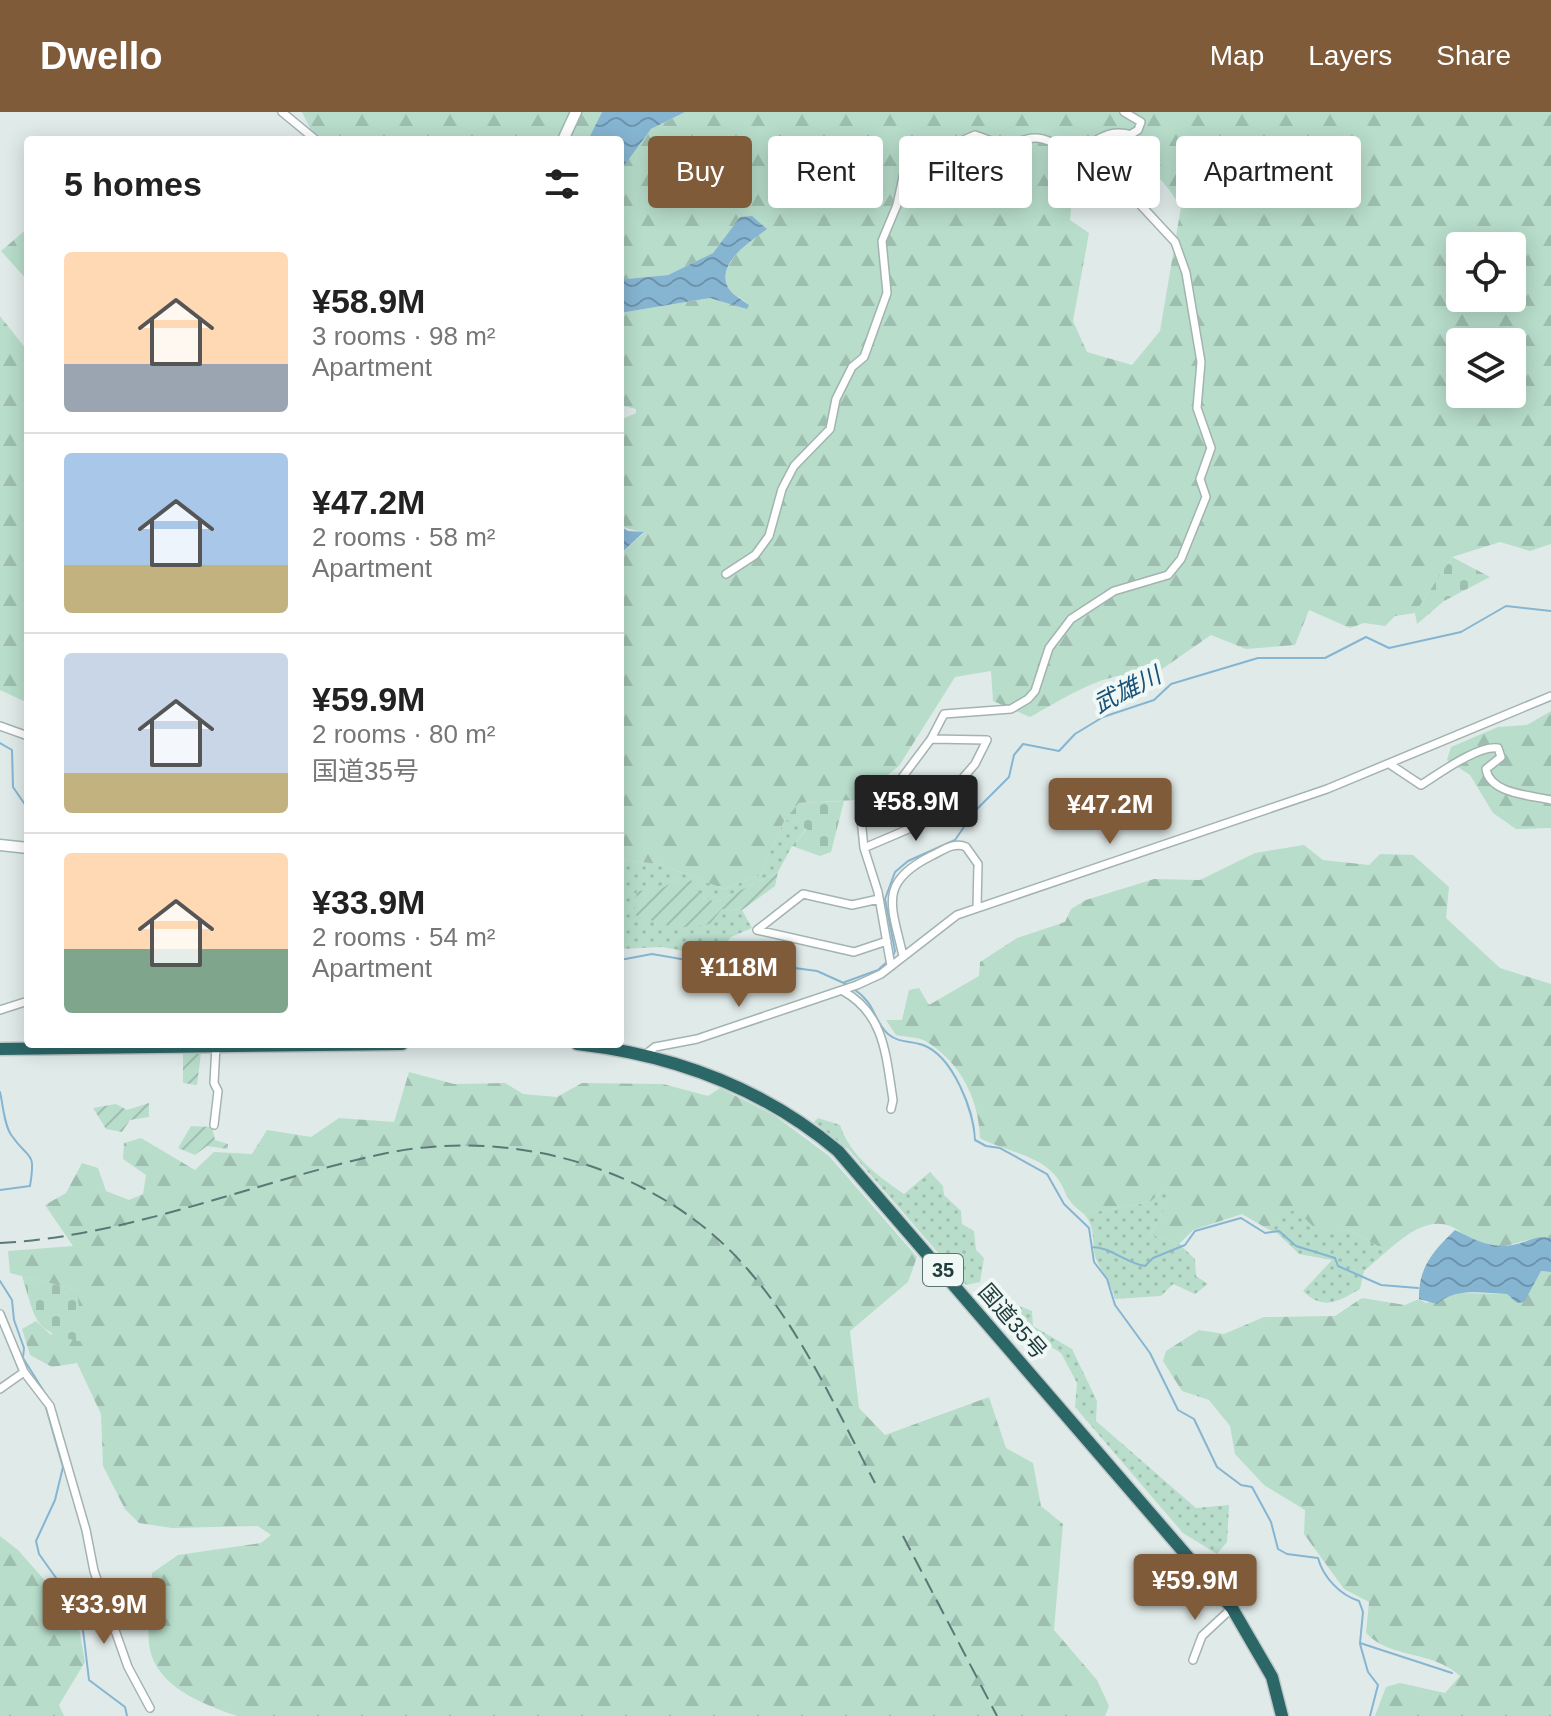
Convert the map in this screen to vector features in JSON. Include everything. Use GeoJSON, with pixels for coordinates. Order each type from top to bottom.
{"type":"FeatureCollection","features":[{"type":"Feature","properties":{"kind":"highway"},"geometry":{"type":"LineString","coordinates":[[0,1049],[72,1048]]}},
{"type":"Feature","properties":{"kind":"highway","name":"国道35号"},"geometry":{"type":"LineString","coordinates":[[602,1048],[645,1055],[696,1069],[751,1092],[781,1108],[838,1151],[1232,1608],[1272,1677],[1282,1716]]}},
{"type":"Feature","properties":{"kind":"street"},"geometry":{"type":"LineString","coordinates":[[282,112],[311,136]]}},
{"type":"Feature","properties":{"kind":"street"},"geometry":{"type":"LineString","coordinates":[[565,136],[576,112]]}},
{"type":"Feature","properties":{"kind":"street"},"geometry":{"type":"LineString","coordinates":[[891,966],[879,899],[864,848],[861,819],[866,800],[898,783],[931,739],[944,714],[1011,709],[1028,699],[1056,634],[1104,596],[1168,575],[1181,559],[1206,497],[1200,479],[1211,448],[1197,408],[1201,362],[1186,273],[1175,242],[1162,225],[1124,193],[1101,192],[1085,197],[1077,196],[1071,187],[1076,168],[1132,135],[1141,122],[1124,112]]}},
{"type":"Feature","properties":{"kind":"street"},"geometry":{"type":"LineString","coordinates":[[726,574],[755,555],[769,536],[788,477],[802,455],[830,429],[836,399],[852,367],[864,357],[887,293],[882,241],[897,205],[909,149],[917,145],[936,152],[975,135],[1008,147],[1025,138],[1077,147],[1103,134],[1132,135]]}},
{"type":"Feature","properties":{"kind":"street"},"geometry":{"type":"LineString","coordinates":[[645,1055],[655,1047],[697,1039],[857,985],[891,966],[940,924],[977,908],[1391,765],[1551,696]]}},
{"type":"Feature","properties":{"kind":"street"},"geometry":{"type":"LineString","coordinates":[[0,726],[24,735]]}},
{"type":"Feature","properties":{"kind":"street"},"geometry":{"type":"LineString","coordinates":[[864,848],[925,822],[975,764],[987,740],[931,739]]}},
{"type":"Feature","properties":{"kind":"street"},"geometry":{"type":"LineString","coordinates":[[1391,765],[1421,785],[1459,764],[1467,754],[1490,747],[1498,748],[1501,757],[1486,769],[1487,778],[1496,787],[1551,800]]}},
{"type":"Feature","properties":{"kind":"street"},"geometry":{"type":"LineString","coordinates":[[903,956],[891,892],[897,879],[913,865],[956,844],[966,847],[978,864],[977,908]]}},
{"type":"Feature","properties":{"kind":"street"},"geometry":{"type":"LineString","coordinates":[[0,845],[24,848]]}},
{"type":"Feature","properties":{"kind":"street"},"geometry":{"type":"LineString","coordinates":[[879,899],[852,905],[803,894],[757,930],[854,952],[887,941]]}},
{"type":"Feature","properties":{"kind":"street"},"geometry":{"type":"LineString","coordinates":[[845,990],[865,1005],[883,1037],[893,1100],[891,1109]]}},
{"type":"Feature","properties":{"kind":"street"},"geometry":{"type":"LineString","coordinates":[[0,1010],[24,1002]]}},
{"type":"Feature","properties":{"kind":"street"},"geometry":{"type":"LineString","coordinates":[[214,1125],[218,1091],[214,1083],[216,1048]]}},
{"type":"Feature","properties":{"kind":"street"},"geometry":{"type":"LineString","coordinates":[[0,1314],[24,1372],[50,1406],[86,1530],[94,1571],[128,1667],[150,1708]]}},
{"type":"Feature","properties":{"kind":"street"},"geometry":{"type":"LineString","coordinates":[[0,1389],[24,1372]]}},
{"type":"Feature","properties":{"kind":"street"},"geometry":{"type":"LineString","coordinates":[[1193,1660],[1202,1636],[1232,1608]]}},
{"type":"Feature","properties":{"kind":"green space"},"geometry":{"type":"Polygon","coordinates":[[[302,112],[602,112],[590,136],[308,136],[312,132],[302,112]]]}},
{"type":"Feature","properties":{"kind":"green space"},"geometry":{"type":"Polygon","coordinates":[[[685,112],[1551,112],[1551,544],[1530,551],[1500,542],[1452,557],[1415,613],[1395,616],[1385,626],[1364,623],[1350,628],[1309,610],[1295,645],[1246,649],[1211,635],[1152,676],[1136,674],[1105,680],[1030,717],[993,701],[991,671],[955,677],[899,766],[856,800],[799,803],[785,819],[760,875],[724,889],[659,864],[624,860],[624,550],[644,533],[624,527],[624,418],[636,413],[636,409],[624,406],[624,312],[710,298],[749,305],[729,289],[727,270],[744,246],[766,229],[740,217],[713,253],[668,275],[626,279],[624,162],[651,129],[685,112]],[[1048,136],[1048,208],[1071,208],[1070,220],[1089,233],[1073,321],[1087,352],[1132,365],[1160,331],[1181,208],[1361,208],[1361,136],[1176,136],[1176,200],[1160,179],[1160,136],[1048,136]]]}},
{"type":"Feature","properties":{"kind":"green space"},"geometry":{"type":"Polygon","coordinates":[[[24,231],[24,277],[1,251],[24,231]]]}},
{"type":"Feature","properties":{"kind":"green space"},"geometry":{"type":"Polygon","coordinates":[[[0,316],[24,346],[24,701],[0,690],[0,316]]]}},
{"type":"Feature","properties":{"kind":"green space"},"geometry":{"type":"Polygon","coordinates":[[[1452,557],[1490,577],[1444,601],[1417,624],[1415,613],[1452,557]]]}},
{"type":"Feature","properties":{"kind":"green space"},"geometry":{"type":"Polygon","coordinates":[[[1551,711],[1551,828],[1516,829],[1493,813],[1470,775],[1447,760],[1451,747],[1498,727],[1527,725],[1551,711]]]}},
{"type":"Feature","properties":{"kind":"green space"},"geometry":{"type":"Polygon","coordinates":[[[844,801],[831,852],[820,856],[792,846],[807,829],[785,819],[799,803],[844,801]]]}},
{"type":"Feature","properties":{"kind":"green space"},"geometry":{"type":"Polygon","coordinates":[[[785,819],[807,828],[792,846],[778,872],[716,902],[700,896],[680,878],[660,889],[722,909],[742,910],[752,928],[731,937],[719,952],[700,954],[662,947],[624,949],[624,860],[659,864],[724,889],[760,875],[785,819]]]}},
{"type":"Feature","properties":{"kind":"green space"},"geometry":{"type":"Polygon","coordinates":[[[1304,845],[1323,860],[1369,865],[1380,854],[1413,855],[1449,887],[1446,918],[1500,968],[1551,984],[1551,1238],[1491,1247],[1476,1242],[1453,1227],[1433,1224],[1413,1231],[1387,1251],[1349,1230],[1323,1236],[1295,1209],[1266,1228],[1242,1214],[1193,1230],[1179,1244],[1150,1234],[1166,1207],[1166,1188],[1150,1202],[1084,1214],[1072,1203],[1047,1167],[980,1138],[972,1096],[958,1072],[927,1042],[896,1035],[886,1020],[902,1020],[909,990],[919,988],[929,1005],[979,976],[980,962],[1017,938],[1065,922],[1071,909],[1086,900],[1154,879],[1200,880],[1255,853],[1304,845]]]}},
{"type":"Feature","properties":{"kind":"green space"},"geometry":{"type":"Polygon","coordinates":[[[778,872],[775,886],[742,910],[722,909],[710,924],[676,928],[634,915],[637,891],[660,889],[680,878],[693,881],[700,896],[716,902],[778,872]]]}},
{"type":"Feature","properties":{"kind":"green space"},"geometry":{"type":"Polygon","coordinates":[[[183,1053],[201,1053],[197,1085],[183,1083],[183,1053]]]}},
{"type":"Feature","properties":{"kind":"green space"},"geometry":{"type":"Polygon","coordinates":[[[409,1072],[454,1084],[505,1083],[523,1094],[557,1097],[582,1083],[663,1084],[708,1096],[720,1088],[774,1115],[829,1156],[917,1257],[908,1282],[850,1331],[859,1408],[885,1435],[989,1397],[1006,1448],[1033,1463],[1041,1506],[1063,1524],[1054,1630],[1097,1680],[1109,1706],[1105,1716],[237,1716],[195,1699],[170,1682],[153,1658],[149,1643],[152,1573],[178,1555],[261,1543],[271,1535],[258,1526],[172,1528],[139,1523],[125,1509],[103,1466],[101,1414],[77,1363],[52,1367],[30,1355],[22,1329],[36,1321],[51,1335],[77,1290],[10,1273],[8,1251],[73,1246],[45,1205],[66,1193],[82,1163],[98,1168],[106,1191],[129,1200],[143,1194],[146,1175],[123,1159],[124,1143],[141,1138],[195,1170],[214,1152],[252,1154],[267,1130],[311,1137],[339,1118],[394,1122],[409,1072]]]}},
{"type":"Feature","properties":{"kind":"green space"},"geometry":{"type":"Polygon","coordinates":[[[149,1103],[149,1117],[130,1120],[122,1132],[106,1129],[93,1108],[116,1104],[127,1110],[149,1103]]]}},
{"type":"Feature","properties":{"kind":"green space"},"geometry":{"type":"Polygon","coordinates":[[[818,1118],[840,1125],[858,1156],[904,1194],[930,1172],[943,1186],[944,1195],[961,1211],[962,1224],[974,1231],[976,1250],[984,1258],[980,1282],[966,1285],[849,1150],[814,1122],[818,1118]]]}},
{"type":"Feature","properties":{"kind":"green space"},"geometry":{"type":"Polygon","coordinates":[[[191,1126],[212,1127],[215,1140],[228,1144],[228,1149],[207,1146],[195,1155],[178,1148],[191,1126]]]}},
{"type":"Feature","properties":{"kind":"green space"},"geometry":{"type":"Polygon","coordinates":[[[1167,1187],[1166,1207],[1150,1234],[1179,1244],[1195,1259],[1196,1276],[1208,1284],[1195,1294],[1173,1284],[1161,1296],[1115,1299],[1095,1257],[1091,1227],[1084,1214],[1150,1202],[1167,1187]]]}},
{"type":"Feature","properties":{"kind":"green space"},"geometry":{"type":"Polygon","coordinates":[[[1295,1208],[1323,1235],[1349,1230],[1387,1251],[1364,1271],[1360,1289],[1344,1298],[1324,1303],[1303,1291],[1332,1260],[1299,1254],[1278,1234],[1266,1228],[1295,1208]]]}},
{"type":"Feature","properties":{"kind":"green space"},"geometry":{"type":"Polygon","coordinates":[[[1541,1271],[1551,1272],[1551,1716],[1375,1716],[1386,1687],[1400,1683],[1445,1693],[1460,1676],[1436,1662],[1387,1647],[1366,1633],[1369,1602],[1344,1589],[1304,1534],[1305,1510],[1264,1485],[1235,1454],[1230,1426],[1209,1400],[1182,1391],[1163,1361],[1166,1351],[1199,1330],[1224,1334],[1264,1317],[1335,1316],[1362,1298],[1405,1305],[1419,1299],[1426,1303],[1459,1293],[1507,1294],[1517,1303],[1541,1271]]]}},
{"type":"Feature","properties":{"kind":"green space"},"geometry":{"type":"Polygon","coordinates":[[[22,1276],[77,1290],[83,1342],[45,1329],[34,1315],[22,1276]]]}},
{"type":"Feature","properties":{"kind":"green space"},"geometry":{"type":"Polygon","coordinates":[[[991,1295],[1032,1311],[1033,1326],[1072,1349],[1097,1401],[1096,1421],[1196,1508],[1229,1505],[1227,1542],[1217,1554],[1183,1533],[1075,1407],[1077,1383],[1061,1353],[1003,1318],[991,1295]]]}},
{"type":"Feature","properties":{"kind":"green space"},"geometry":{"type":"Polygon","coordinates":[[[0,1536],[18,1550],[77,1617],[85,1662],[59,1705],[64,1716],[0,1716],[0,1536]]]}},
{"type":"Feature","properties":{"kind":"water"},"geometry":{"type":"Polygon","coordinates":[[[602,112],[685,112],[651,129],[624,166],[624,136],[590,136],[602,112]]]}},
{"type":"Feature","properties":{"kind":"water"},"geometry":{"type":"Polygon","coordinates":[[[752,216],[767,229],[736,254],[726,271],[729,289],[749,305],[747,309],[710,298],[624,312],[624,276],[626,279],[668,275],[713,253],[740,217],[752,216]]]}},
{"type":"Feature","properties":{"kind":"water"},"geometry":{"type":"Polygon","coordinates":[[[624,528],[644,532],[624,550],[624,528]]]}},
{"type":"Feature","properties":{"kind":"water"},"geometry":{"type":"Polygon","coordinates":[[[1455,1230],[1479,1241],[1502,1246],[1551,1238],[1551,1272],[1541,1271],[1524,1302],[1517,1303],[1507,1294],[1479,1292],[1452,1295],[1437,1304],[1419,1299],[1421,1278],[1428,1261],[1455,1230]]]}},
{"type":"Feature","properties":{"kind":"waterway","name":"武雄川"},"geometry":{"type":"LineString","coordinates":[[893,956],[895,951],[885,899],[895,872],[908,861],[955,840],[975,811],[1009,777],[1014,755],[1023,744],[1059,751],[1075,734],[1103,717],[1154,700],[1171,684],[1258,658],[1325,658],[1366,637],[1389,648],[1461,632],[1506,606],[1551,611]]}},
{"type":"Feature","properties":{"kind":"waterway","name":"武雄川"},"geometry":{"type":"LineString","coordinates":[[0,743],[12,750],[13,787],[24,803]]}},
{"type":"Feature","properties":{"kind":"waterway","name":"武雄川"},"geometry":{"type":"LineString","coordinates":[[624,959],[652,954],[704,963],[735,960],[817,971],[846,984]]}},
{"type":"Feature","properties":{"kind":"waterway","name":"武雄川"},"geometry":{"type":"LineString","coordinates":[[845,982],[878,970],[888,961]]}},
{"type":"Feature","properties":{"kind":"waterway"},"geometry":{"type":"LineString","coordinates":[[855,990],[867,1001],[888,1034],[923,1045],[944,1060],[966,1100],[975,1140],[1000,1148],[1047,1174],[1064,1204],[1089,1228],[1094,1262],[1107,1279],[1115,1305],[1150,1353],[1178,1410],[1194,1419],[1217,1467],[1241,1485],[1252,1487],[1271,1522],[1278,1549],[1287,1554],[1318,1558],[1333,1584],[1359,1601],[1363,1612],[1360,1643],[1452,1673]]}},
{"type":"Feature","properties":{"kind":"waterway"},"geometry":{"type":"LineString","coordinates":[[0,1092],[9,1132],[30,1156],[32,1166],[30,1186],[0,1190]]}},
{"type":"Feature","properties":{"kind":"waterway"},"geometry":{"type":"LineString","coordinates":[[1092,1247],[1145,1266],[1153,1258],[1185,1245],[1195,1231],[1241,1218],[1265,1233],[1279,1231],[1296,1246],[1335,1258],[1338,1266],[1381,1285],[1418,1288]]}},
{"type":"Feature","properties":{"kind":"waterway"},"geometry":{"type":"LineString","coordinates":[[0,1281],[12,1300],[14,1320],[24,1348],[23,1358],[48,1398]]}},
{"type":"Feature","properties":{"kind":"waterway"},"geometry":{"type":"LineString","coordinates":[[45,1404],[63,1467],[55,1500],[36,1541],[39,1554],[81,1613],[89,1680],[125,1707],[127,1716]]}},
{"type":"Feature","properties":{"kind":"waterway"},"geometry":{"type":"LineString","coordinates":[[1360,1644],[1368,1672],[1378,1685],[1370,1716]]}},
{"type":"Feature","properties":{"kind":"railway"},"geometry":{"type":"LineString","coordinates":[[0,1243],[98,1230],[339,1164],[436,1146],[486,1146],[536,1152],[584,1164],[631,1182],[674,1206],[714,1236],[749,1271],[803,1346],[875,1483]]}},
{"type":"Feature","properties":{"kind":"railway"},"geometry":{"type":"LineString","coordinates":[[903,1536],[997,1716]]}}]}
